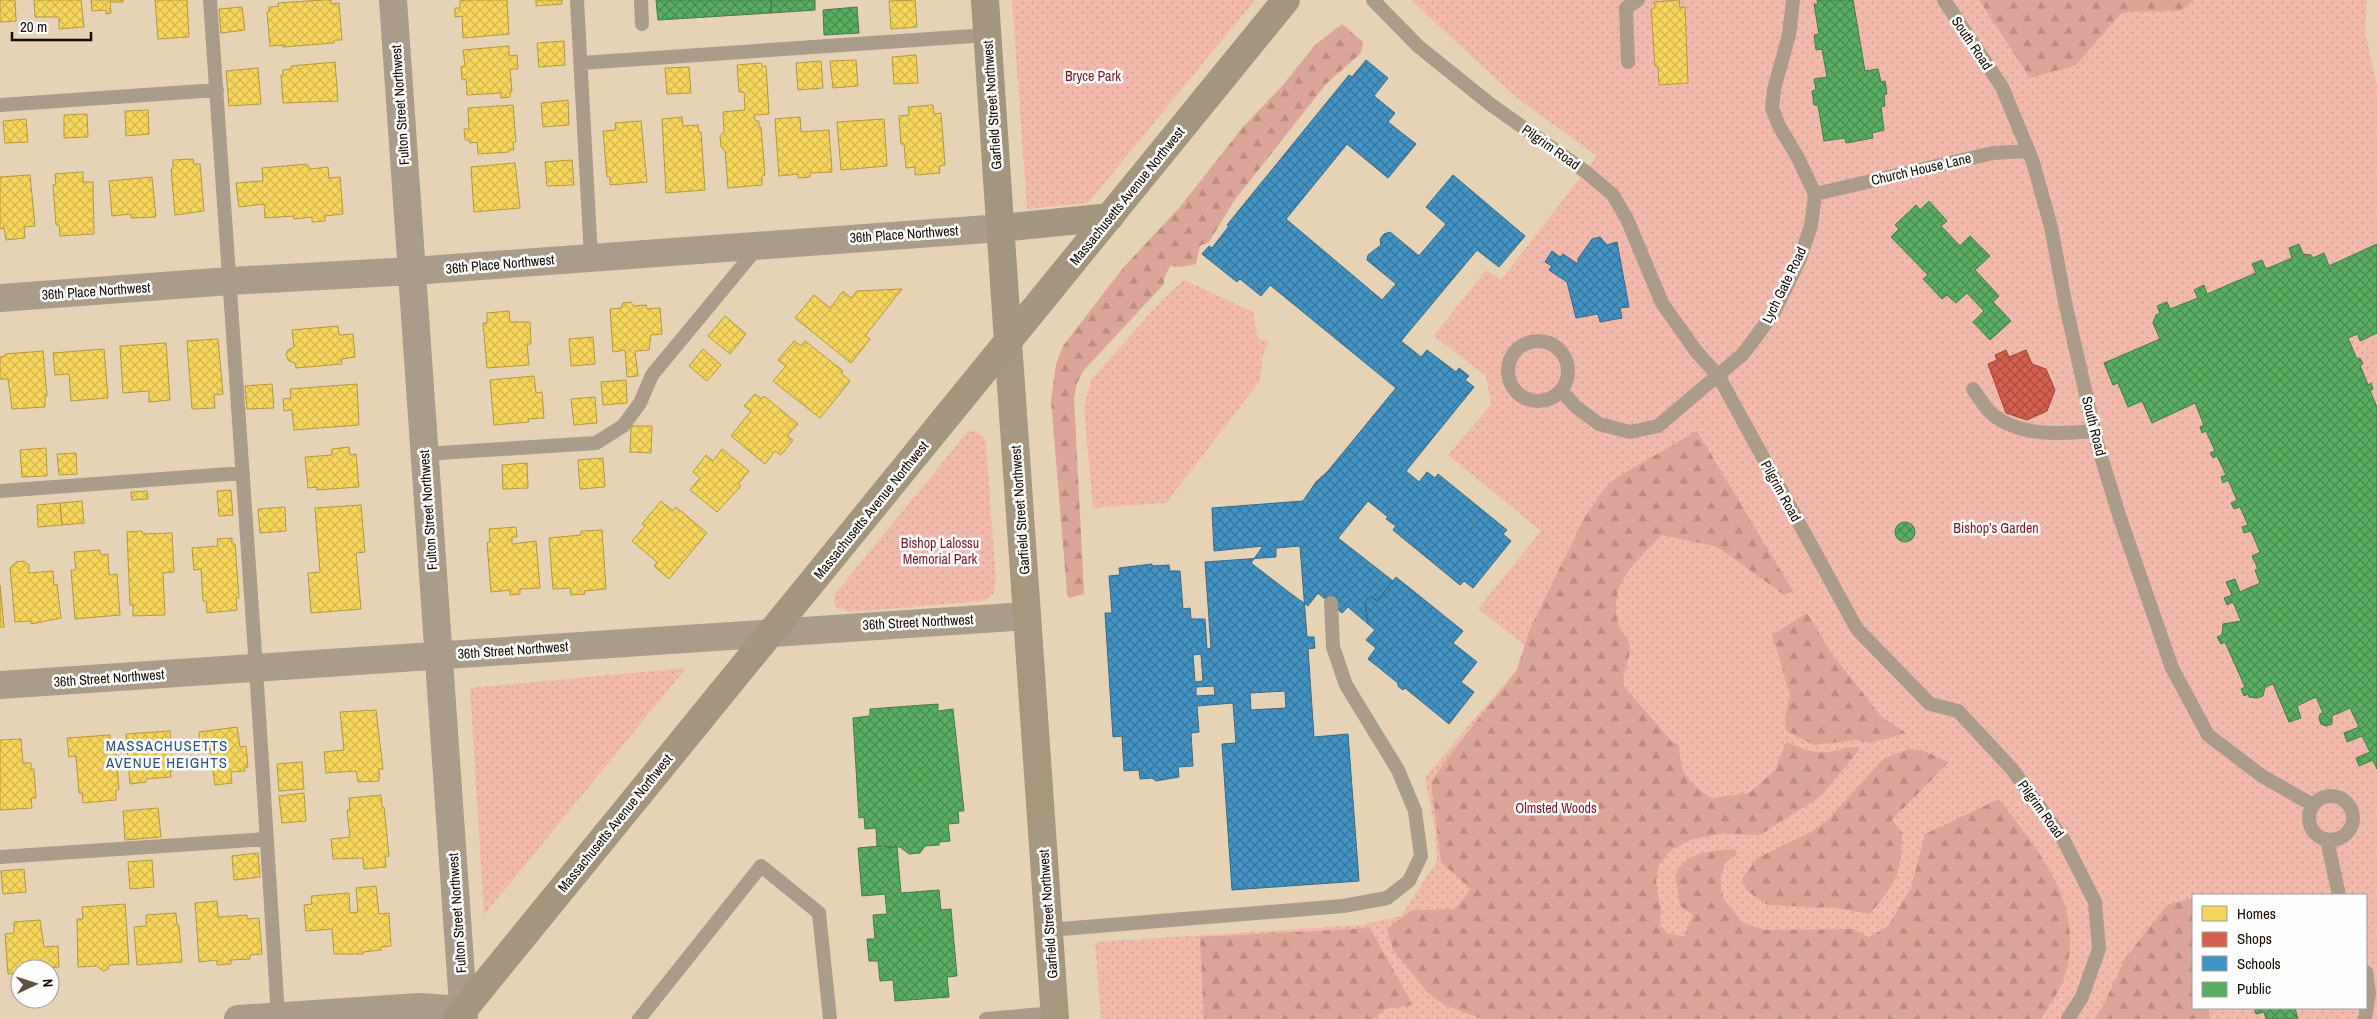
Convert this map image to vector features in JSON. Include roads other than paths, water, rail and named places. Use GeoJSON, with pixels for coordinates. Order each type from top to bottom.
{"type":"FeatureCollection","features":[{"type":"Feature","properties":{"kind":"main road","name":"Garfield Street Northwest"},"geometry":{"type":"LineString","coordinates":[[985,0],[1055,1016]]}},
{"type":"Feature","properties":{"kind":"main road","name":"Massachusetts Avenue Northwest"},"geometry":{"type":"LineString","coordinates":[[461,1016],[1286,0]]}},
{"type":"Feature","properties":{"kind":"main road"},"geometry":{"type":"LineString","coordinates":[[1001,228],[1110,217]]}},
{"type":"Feature","properties":{"kind":"street","name":"Fulton Street Northwest"},"geometry":{"type":"LineString","coordinates":[[393,0],[461,1016]]}},
{"type":"Feature","properties":{"kind":"street","name":"36th Place Northwest"},"geometry":{"type":"LineString","coordinates":[[0,298],[230,281],[412,271],[591,256],[1001,228]]}},
{"type":"Feature","properties":{"kind":"street","name":"36th Street Northwest"},"geometry":{"type":"LineString","coordinates":[[0,685],[1027,616]]}},
{"type":"Feature","properties":{"kind":"street"},"geometry":{"type":"LineString","coordinates":[[238,1019],[419,1007],[461,1016]]}},
{"type":"Feature","properties":{"kind":"lane"},"geometry":{"type":"LineString","coordinates":[[210,0],[278,1016]]}},
{"type":"Feature","properties":{"kind":"lane"},"geometry":{"type":"LineString","coordinates":[[577,0],[591,256]]}},
{"type":"Feature","properties":{"kind":"lane"},"geometry":{"type":"LineString","coordinates":[[641,0],[642,24]]}},
{"type":"Feature","properties":{"kind":"lane","name":"Pilgrim Road"},"geometry":{"type":"LineString","coordinates":[[1373,0],[1418,46],[1483,98],[1586,172],[1613,195],[1627,220],[1662,303],[1696,351],[1719,377],[1857,629],[1930,704],[1958,711],[2012,769],[2063,839],[2095,902],[2099,949],[2082,997],[2068,1019]]}},
{"type":"Feature","properties":{"kind":"lane"},"geometry":{"type":"LineString","coordinates":[[1628,62],[1626,8],[1638,0]]}},
{"type":"Feature","properties":{"kind":"lane"},"geometry":{"type":"LineString","coordinates":[[1793,0],[1789,35],[1774,89],[1772,108],[1779,126],[1797,156],[1815,194]]}},
{"type":"Feature","properties":{"kind":"lane","name":"South Road"},"geometry":{"type":"LineString","coordinates":[[1944,0],[2002,87],[2033,162],[2051,227],[2065,302],[2094,431],[2119,515],[2172,668],[2208,735],[2262,776],[2313,805]]}},
{"type":"Feature","properties":{"kind":"lane"},"geometry":{"type":"LineString","coordinates":[[580,63],[988,35]]}},
{"type":"Feature","properties":{"kind":"lane"},"geometry":{"type":"LineString","coordinates":[[0,105],[217,90]]}},
{"type":"Feature","properties":{"kind":"lane","name":"Church House Lane"},"geometry":{"type":"LineString","coordinates":[[1815,194],[1993,153],[2028,151]]}},
{"type":"Feature","properties":{"kind":"lane","name":"Lych Gate Road"},"geometry":{"type":"LineString","coordinates":[[1561,390],[1575,406],[1599,424],[1630,432],[1658,426],[1719,377],[1743,354],[1773,314],[1799,261],[1811,226],[1815,194]]}},
{"type":"Feature","properties":{"kind":"lane"},"geometry":{"type":"LineString","coordinates":[[424,454],[596,444],[623,426],[640,403],[652,375],[760,244]]}},
{"type":"Feature","properties":{"kind":"lane"},"geometry":{"type":"LineString","coordinates":[[1539,341],[1557,347],[1567,363],[1568,373],[1561,390],[1553,397],[1544,401],[1533,401],[1524,398],[1516,391],[1509,377],[1509,362],[1514,353],[1529,342],[1539,341]]}},
{"type":"Feature","properties":{"kind":"lane"},"geometry":{"type":"LineString","coordinates":[[1973,389],[1992,414],[2019,428],[2057,434],[2094,431]]}},
{"type":"Feature","properties":{"kind":"lane"},"geometry":{"type":"LineString","coordinates":[[0,491],[243,473]]}},
{"type":"Feature","properties":{"kind":"lane"},"geometry":{"type":"LineString","coordinates":[[1049,930],[1200,920],[1353,905],[1387,898],[1408,881],[1421,856],[1415,811],[1398,770],[1346,684],[1333,647],[1331,603]]}},
{"type":"Feature","properties":{"kind":"lane"},"geometry":{"type":"LineString","coordinates":[[2336,797],[2343,800],[2351,809],[2352,822],[2347,834],[2338,839],[2328,840],[2317,836],[2310,826],[2309,818],[2313,805],[2323,798],[2336,797]]}},
{"type":"Feature","properties":{"kind":"lane"},"geometry":{"type":"LineString","coordinates":[[0,857],[267,839]]}},
{"type":"Feature","properties":{"kind":"lane"},"geometry":{"type":"LineString","coordinates":[[2328,840],[2339,894]]}},
{"type":"Feature","properties":{"kind":"lane"},"geometry":{"type":"LineString","coordinates":[[639,1019],[761,866],[820,914],[830,1019]]}},
{"type":"Feature","properties":{"kind":"lane"},"geometry":{"type":"LineString","coordinates":[[2367,979],[2369,993],[2367,1003]]}},
{"type":"Feature","properties":{"kind":"lane"},"geometry":{"type":"LineString","coordinates":[[986,1019],[1055,1016]]}},
{"type":"Feature","properties":{"kind":"district","name":"MASSACHUSETTS AVENUE HEIGHTS"},"geometry":{"type":"Point","coordinates":[167,754]}},
{"type":"Feature","properties":{"kind":"park label","name":"Bryce Park"},"geometry":{"type":"Point","coordinates":[1093,76]}},
{"type":"Feature","properties":{"kind":"park label","name":"Bishop’s Garden"},"geometry":{"type":"Point","coordinates":[1996,528]}},
{"type":"Feature","properties":{"kind":"park label","name":"Bishop Lalossu Memorial Park"},"geometry":{"type":"Point","coordinates":[940,552]}},
{"type":"Feature","properties":{"kind":"park label","name":"Olmsted Woods"},"geometry":{"type":"Point","coordinates":[1556,808]}}]}
